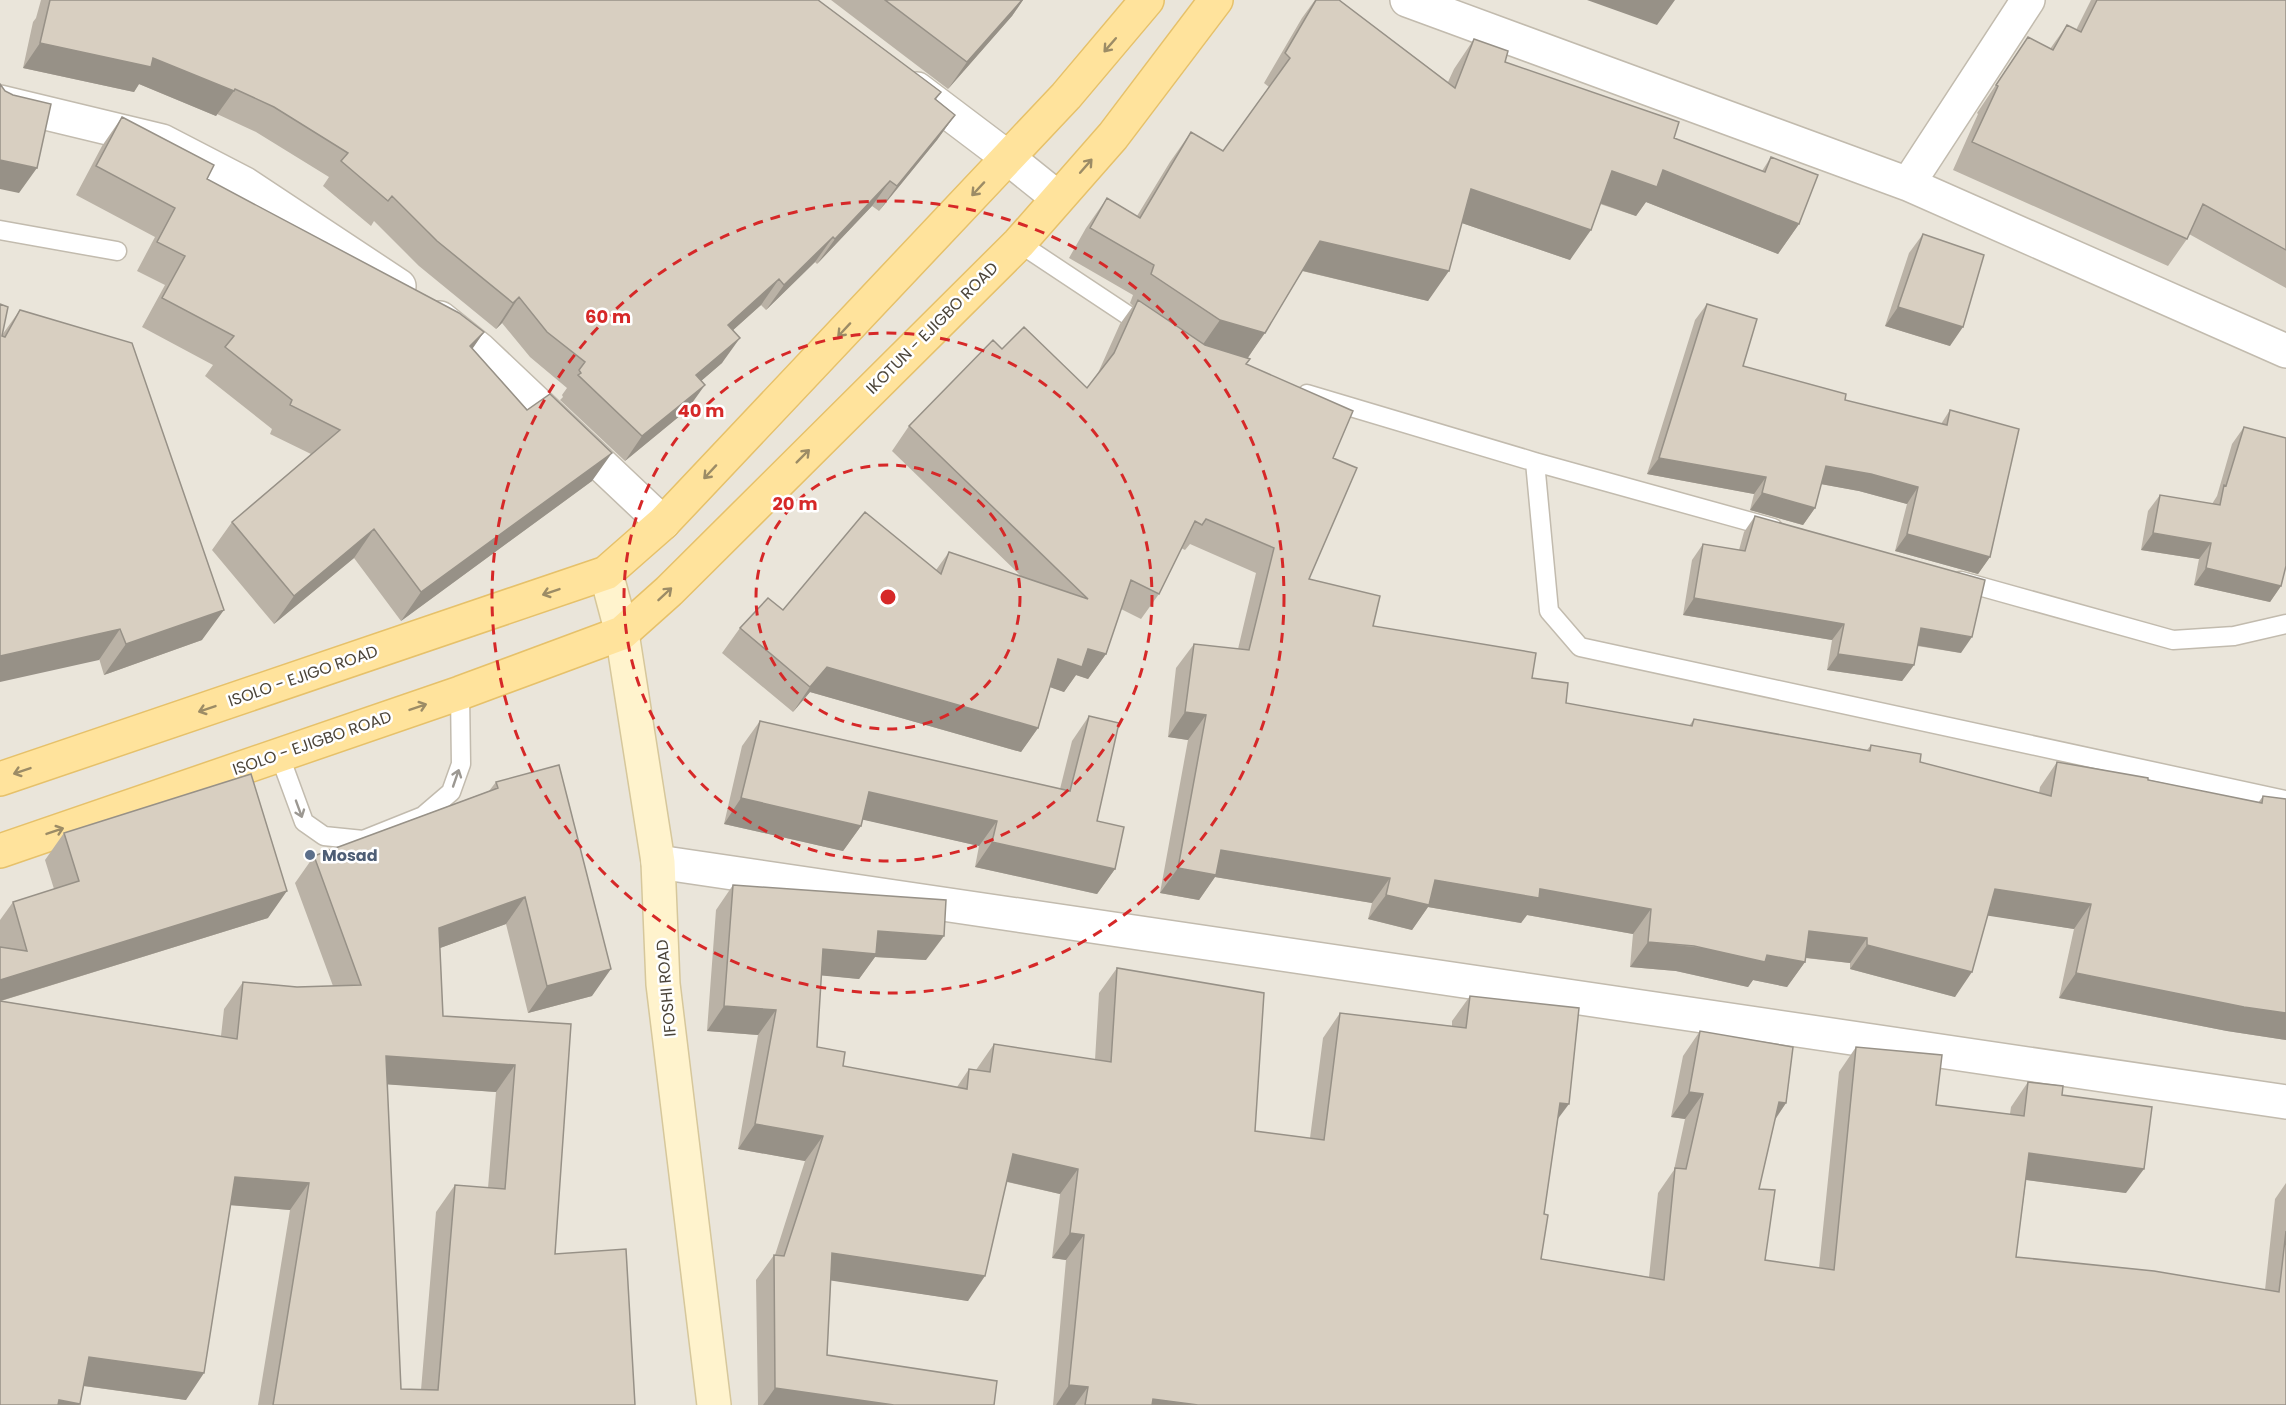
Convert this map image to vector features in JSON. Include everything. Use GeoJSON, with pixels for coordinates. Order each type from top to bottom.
{"type":"FeatureCollection","features":[{"type":"Feature","properties":{"kind":"main road"},"geometry":{"type":"LineString","coordinates":[[606,573],[663,523],[1066,96],[1147,0]]}},
{"type":"Feature","properties":{"kind":"main road","name":"IKOTUN - EJIGBO ROAD"},"geometry":{"type":"LineString","coordinates":[[622,633],[669,591],[1019,243],[1113,136],[1216,0]]}},
{"type":"Feature","properties":{"kind":"main road","name":"IFOSHI ROAD"},"geometry":{"type":"LineString","coordinates":[[606,573],[622,633],[658,862],[663,984],[714,1405]]}},
{"type":"Feature","properties":{"kind":"main road","name":"ISOLO - EJIGO ROAD"},"geometry":{"type":"LineString","coordinates":[[0,779],[606,573]]}},
{"type":"Feature","properties":{"kind":"main road","name":"ISOLO - EJIGBO ROAD"},"geometry":{"type":"LineString","coordinates":[[0,851],[460,693],[622,633]]}},
{"type":"Feature","properties":{"kind":"street"},"geometry":{"type":"LineString","coordinates":[[1407,0],[1908,184],[2286,351]]}},
{"type":"Feature","properties":{"kind":"street"},"geometry":{"type":"LineString","coordinates":[[1908,184],[2028,0]]}},
{"type":"Feature","properties":{"kind":"street"},"geometry":{"type":"LineString","coordinates":[[893,72],[1008,157],[1058,198]]}},
{"type":"Feature","properties":{"kind":"street"},"geometry":{"type":"LineString","coordinates":[[0,102],[162,141],[245,184],[401,287],[480,350],[663,523]]}},
{"type":"Feature","properties":{"kind":"street"},"geometry":{"type":"LineString","coordinates":[[658,862],[2286,1102]]}},
{"type":"Feature","properties":{"kind":"lane"},"geometry":{"type":"LineString","coordinates":[[0,230],[117,251]]}},
{"type":"Feature","properties":{"kind":"lane"},"geometry":{"type":"LineString","coordinates":[[1019,243],[1165,340]]}},
{"type":"Feature","properties":{"kind":"lane"},"geometry":{"type":"LineString","coordinates":[[1285,387],[1535,462],[1786,532]]}},
{"type":"Feature","properties":{"kind":"lane"},"geometry":{"type":"LineString","coordinates":[[1535,462],[1549,611],[1580,647],[2285,800]]}},
{"type":"Feature","properties":{"kind":"lane"},"geometry":{"type":"LineString","coordinates":[[1945,576],[2173,640],[2234,636],[2286,624]]}},
{"type":"Feature","properties":{"kind":"lane"},"geometry":{"type":"LineString","coordinates":[[279,754],[303,822],[324,837],[363,840],[423,816],[451,792],[461,764],[460,693]]}},
{"type":"Feature","properties":{"kind":"shaded area"},"geometry":{"type":"Polygon","coordinates":[[[0,0],[2286,0],[2286,1405],[0,1405],[0,0]]]}},
{"type":"Feature","properties":{"kind":"building"},"geometry":{"type":"Polygon","coordinates":[[[50,0],[818,0],[941,92],[935,99],[955,115],[897,186],[890,181],[835,239],[833,237],[784,285],[779,279],[728,325],[740,338],[696,375],[705,385],[642,436],[578,375],[585,362],[547,332],[519,297],[513,303],[437,241],[392,196],[388,201],[341,161],[348,153],[274,107],[235,89],[234,91],[153,58],[151,67],[40,43],[50,0]]]}},
{"type":"Feature","properties":{"kind":"building"},"geometry":{"type":"Polygon","coordinates":[[[885,0],[1022,0],[967,62],[885,0]]]}},
{"type":"Feature","properties":{"kind":"building"},"geometry":{"type":"Polygon","coordinates":[[[1316,0],[1339,0],[1455,88],[1474,39],[1508,51],[1505,62],[1679,122],[1674,138],[1765,172],[1771,157],[1818,175],[1799,224],[1663,170],[1657,187],[1612,171],[1591,230],[1471,189],[1449,271],[1320,241],[1265,333],[1220,320],[1151,274],[1154,265],[1090,228],[1107,198],[1140,218],[1191,132],[1223,151],[1290,58],[1285,53],[1316,0]]]}},
{"type":"Feature","properties":{"kind":"building"},"geometry":{"type":"Polygon","coordinates":[[[2097,0],[2286,0],[2286,250],[2203,204],[2187,239],[1972,142],[1998,86],[1996,85],[2028,37],[2053,50],[2067,25],[2081,32],[2097,0]]]}},
{"type":"Feature","properties":{"kind":"building"},"geometry":{"type":"Polygon","coordinates":[[[0,84],[5,91],[13,95],[51,104],[37,168],[0,160],[0,84]]]}},
{"type":"Feature","properties":{"kind":"building"},"geometry":{"type":"Polygon","coordinates":[[[122,117],[214,165],[207,179],[459,313],[484,332],[470,346],[527,410],[550,394],[612,453],[421,592],[374,529],[294,596],[232,522],[340,430],[290,405],[292,400],[225,347],[234,336],[162,298],[185,256],[157,242],[175,208],[96,166],[122,117]]]}},
{"type":"Feature","properties":{"kind":"building"},"geometry":{"type":"Polygon","coordinates":[[[1923,234],[1984,255],[1963,327],[1898,307],[1923,234]]]}},
{"type":"Feature","properties":{"kind":"building"},"geometry":{"type":"Polygon","coordinates":[[[1138,300],[1205,345],[1250,359],[1246,364],[1353,411],[1333,458],[1357,468],[1309,579],[1380,596],[1373,626],[1536,653],[1532,678],[1568,683],[1566,703],[1692,726],[1694,719],[1870,751],[1871,745],[1921,754],[1920,762],[2051,796],[2057,762],[2148,778],[2148,780],[2262,803],[2263,796],[2286,799],[2286,1013],[2244,1007],[2076,973],[2091,904],[1995,889],[1972,972],[1867,945],[1867,938],[1809,931],[1805,962],[1767,955],[1765,962],[1694,946],[1648,942],[1651,909],[1540,889],[1539,898],[1435,880],[1429,905],[1386,895],[1390,878],[1221,850],[1216,875],[1178,868],[1206,715],[1185,712],[1194,644],[1249,650],[1274,548],[1206,519],[1202,525],[1195,521],[1159,594],[1131,580],[1106,654],[1088,649],[1082,667],[1058,659],[1038,728],[827,667],[810,687],[740,628],[768,598],[783,610],[865,512],[941,574],[949,552],[1088,599],[909,426],[993,340],[1002,349],[1024,327],[1087,388],[1114,353],[1138,300]]]}},
{"type":"Feature","properties":{"kind":"building"},"geometry":{"type":"Polygon","coordinates":[[[0,304],[8,307],[2,336],[5,337],[20,310],[132,343],[224,610],[126,644],[120,629],[0,656],[0,304]]]}},
{"type":"Feature","properties":{"kind":"building"},"geometry":{"type":"Polygon","coordinates":[[[1707,304],[1757,319],[1743,366],[1846,394],[1845,400],[1947,425],[1950,410],[2019,429],[1990,557],[1907,534],[1918,487],[1871,474],[1826,466],[1815,508],[1762,493],[1766,477],[1659,458],[1707,304]]]}},
{"type":"Feature","properties":{"kind":"building"},"geometry":{"type":"Polygon","coordinates":[[[2244,427],[2286,438],[2286,566],[2281,586],[2206,568],[2211,543],[2153,533],[2160,495],[2220,505],[2224,485],[2226,486],[2244,427]]]}},
{"type":"Feature","properties":{"kind":"building"},"geometry":{"type":"Polygon","coordinates":[[[1755,516],[1985,580],[1972,637],[1921,628],[1914,665],[1838,654],[1844,624],[1694,598],[1703,544],[1745,551],[1755,516]]]}},
{"type":"Feature","properties":{"kind":"building"},"geometry":{"type":"Polygon","coordinates":[[[1089,716],[1119,723],[1097,821],[1124,827],[1115,869],[992,842],[997,821],[869,792],[861,826],[741,798],[760,721],[1070,791],[1089,716]]]}},
{"type":"Feature","properties":{"kind":"building"},"geometry":{"type":"Polygon","coordinates":[[[559,765],[611,969],[547,986],[525,897],[439,928],[443,1016],[571,1024],[555,1254],[626,1249],[635,1405],[273,1405],[309,1183],[235,1177],[204,1373],[89,1357],[80,1404],[59,1400],[58,1405],[0,1405],[0,1001],[237,1039],[243,982],[297,987],[361,985],[314,856],[498,788],[496,782],[559,765]],[[386,1056],[401,1389],[438,1390],[455,1185],[505,1189],[515,1065],[386,1056]]]}},
{"type":"Feature","properties":{"kind":"building"},"geometry":{"type":"Polygon","coordinates":[[[251,774],[287,891],[0,980],[0,947],[27,951],[13,902],[79,881],[64,833],[251,774]]]}},
{"type":"Feature","properties":{"kind":"building"},"geometry":{"type":"Polygon","coordinates":[[[733,885],[946,900],[944,936],[878,931],[876,954],[823,949],[817,1047],[845,1052],[843,1066],[967,1089],[969,1069],[990,1072],[994,1044],[1111,1062],[1117,968],[1264,993],[1255,1131],[1324,1140],[1340,1013],[1466,1028],[1470,996],[1579,1008],[1569,1104],[1560,1103],[1544,1214],[1548,1215],[1541,1259],[1664,1280],[1675,1168],[1686,1169],[1703,1094],[1689,1092],[1700,1031],[1793,1047],[1786,1103],[1779,1102],[1759,1189],[1775,1190],[1765,1260],[1834,1270],[1856,1047],[1942,1055],[1936,1105],[2024,1116],[2028,1082],[2063,1086],[2062,1095],[2152,1107],[2144,1169],[2029,1153],[2016,1257],[2154,1271],[2279,1292],[2286,1231],[2286,1405],[1198,1405],[1153,1399],[1152,1405],[1085,1405],[1088,1387],[1069,1385],[1084,1235],[1070,1233],[1078,1169],[1013,1154],[985,1276],[832,1253],[827,1355],[997,1381],[994,1405],[894,1405],[775,1388],[774,1255],[784,1256],[823,1136],[755,1124],[776,1010],[724,1006],[733,885]]]}},
{"type":"Feature","properties":{"kind":"place","name":"Mosad"},"geometry":{"type":"Point","coordinates":[310,855]}}]}
